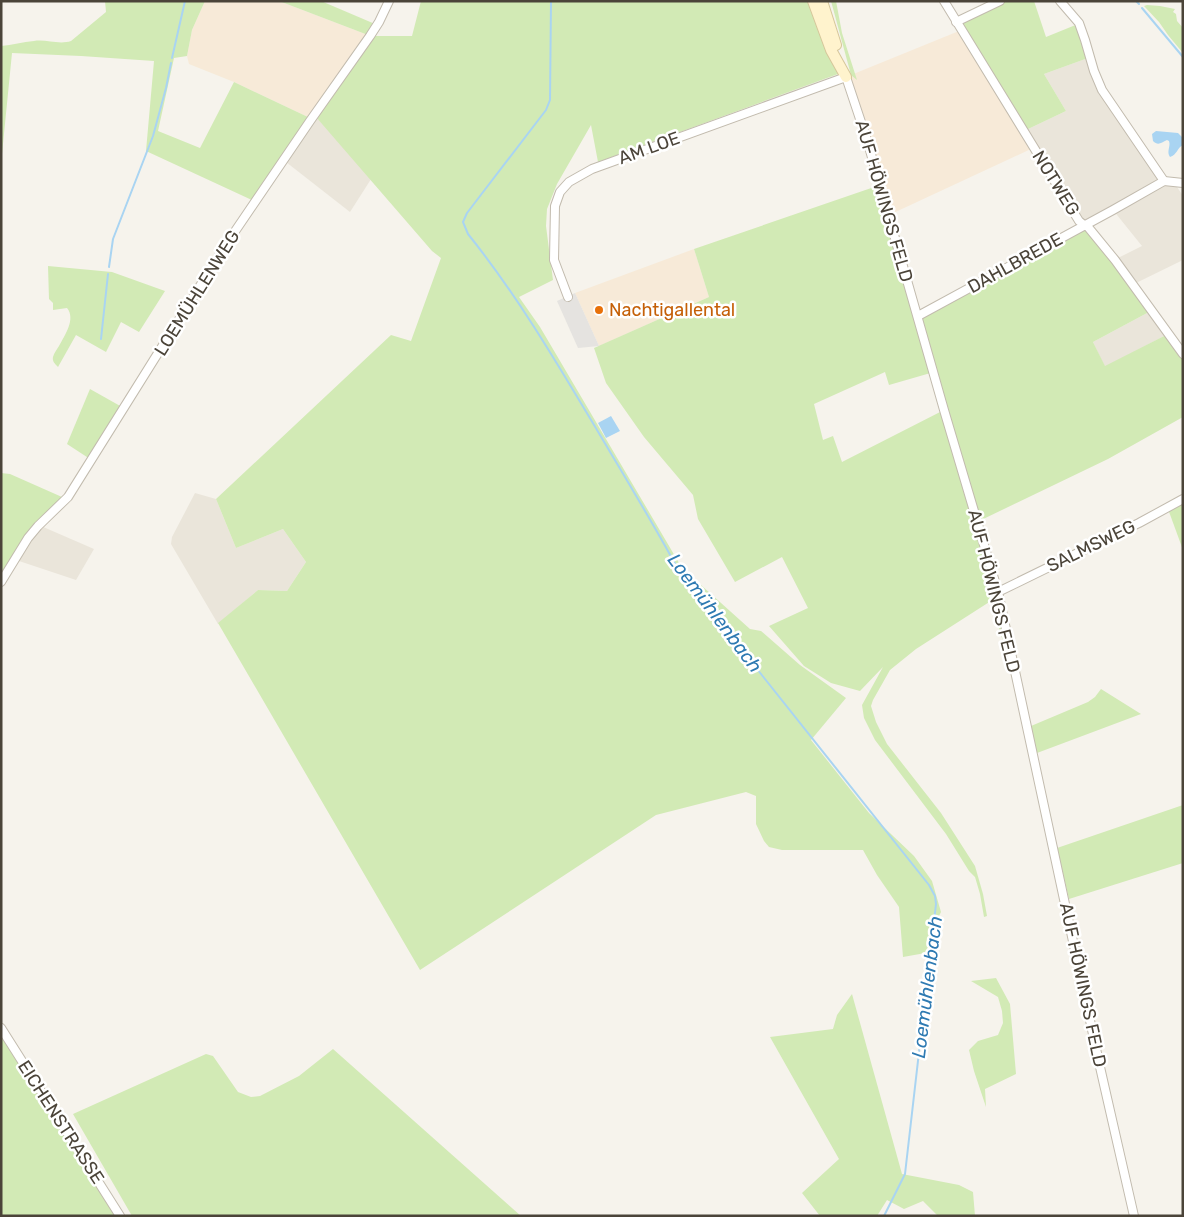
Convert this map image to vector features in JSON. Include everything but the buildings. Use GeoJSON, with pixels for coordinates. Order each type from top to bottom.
{"type":"FeatureCollection","features":[{"type":"Feature","properties":{"kind":"main road","name":"AUF HÖWINGS FELD"},"geometry":{"type":"LineString","coordinates":[[813,1],[831,50],[846,77]]}},
{"type":"Feature","properties":{"kind":"main road","name":"AUF HÖWINGS FELD"},"geometry":{"type":"LineString","coordinates":[[822,1],[846,77]]}},
{"type":"Feature","properties":{"kind":"street","name":"LOEMÜHLENWEG"},"geometry":{"type":"LineString","coordinates":[[1,582],[33,532],[68,497],[225,246],[310,120],[370,36],[389,1]]}},
{"type":"Feature","properties":{"kind":"street","name":"NOTWEG"},"geometry":{"type":"LineString","coordinates":[[944,1],[1079,221],[1088,227],[1115,260],[1183,354]]}},
{"type":"Feature","properties":{"kind":"street"},"geometry":{"type":"LineString","coordinates":[[956,22],[1000,1]]}},
{"type":"Feature","properties":{"kind":"street"},"geometry":{"type":"LineString","coordinates":[[1060,1],[1079,23],[1102,90],[1164,181],[1183,183]]}},
{"type":"Feature","properties":{"kind":"street","name":"AM LOE"},"geometry":{"type":"LineString","coordinates":[[568,297],[554,260],[555,206],[560,192],[569,182],[592,169],[846,77]]}},
{"type":"Feature","properties":{"kind":"street","name":"AUF HÖWINGS FELD"},"geometry":{"type":"LineString","coordinates":[[846,77],[867,140],[998,592],[1134,1216]]}},
{"type":"Feature","properties":{"kind":"street","name":"DAHLBREDE"},"geometry":{"type":"LineString","coordinates":[[918,316],[1164,181]]}},
{"type":"Feature","properties":{"kind":"street","name":"SALMSWEG"},"geometry":{"type":"LineString","coordinates":[[998,592],[1183,500]]}},
{"type":"Feature","properties":{"kind":"street","name":"EICHENSTRASSE"},"geometry":{"type":"LineString","coordinates":[[1,1028],[120,1216]]}},
{"type":"Feature","properties":{"kind":"shaded area"},"geometry":{"type":"Polygon","coordinates":[[[205,1],[279,1],[368,35],[310,118],[234,82],[189,64],[187,56],[192,30],[205,1]]]}},
{"type":"Feature","properties":{"kind":"shaded area"},"geometry":{"type":"Polygon","coordinates":[[[959,31],[1031,149],[889,215],[846,77],[959,31]]]}},
{"type":"Feature","properties":{"kind":"shaded area"},"geometry":{"type":"Polygon","coordinates":[[[1088,58],[1092,72],[1158,175],[1158,180],[1086,221],[1082,220],[1026,130],[1066,111],[1044,74],[1088,58]]]}},
{"type":"Feature","properties":{"kind":"shaded area"},"geometry":{"type":"Polygon","coordinates":[[[316,117],[373,176],[350,212],[286,162],[316,117]]]}},
{"type":"Feature","properties":{"kind":"shaded area"},"geometry":{"type":"Polygon","coordinates":[[[1175,184],[1183,196],[1183,260],[1134,284],[1118,258],[1142,246],[1113,210],[1161,185],[1175,184]]]}},
{"type":"Feature","properties":{"kind":"shaded area"},"geometry":{"type":"Polygon","coordinates":[[[694,249],[709,297],[599,346],[575,293],[694,249]]]}},
{"type":"Feature","properties":{"kind":"shaded area"},"geometry":{"type":"Polygon","coordinates":[[[575,293],[599,346],[578,348],[557,301],[575,293]]]}},
{"type":"Feature","properties":{"kind":"shaded area"},"geometry":{"type":"Polygon","coordinates":[[[1149,312],[1166,335],[1105,367],[1093,342],[1149,312]]]}},
{"type":"Feature","properties":{"kind":"shaded area"},"geometry":{"type":"Polygon","coordinates":[[[195,493],[216,499],[236,548],[283,529],[306,562],[287,591],[258,590],[218,624],[171,544],[172,537],[195,493]]]}},
{"type":"Feature","properties":{"kind":"shaded area"},"geometry":{"type":"Polygon","coordinates":[[[41,526],[94,549],[76,580],[19,561],[41,526]]]}},
{"type":"Feature","properties":{"kind":"green space"},"geometry":{"type":"Polygon","coordinates":[[[105,1],[205,1],[192,30],[187,56],[174,58],[158,131],[200,148],[234,82],[310,118],[254,201],[146,151],[154,61],[12,53],[1,164],[1,46],[39,41],[71,41],[106,12],[105,1]]]}},
{"type":"Feature","properties":{"kind":"green space"},"geometry":{"type":"Polygon","coordinates":[[[279,1],[321,1],[375,24],[368,35],[279,1]]]}},
{"type":"Feature","properties":{"kind":"green space"},"geometry":{"type":"Polygon","coordinates":[[[421,1],[809,1],[838,74],[598,162],[591,125],[557,184],[547,209],[546,226],[553,280],[519,297],[540,327],[682,568],[750,629],[761,631],[800,665],[846,698],[811,740],[869,813],[914,856],[932,881],[941,912],[932,930],[931,952],[903,957],[899,907],[877,875],[863,850],[782,850],[769,847],[756,824],[756,796],[746,792],[656,815],[420,970],[218,623],[258,590],[287,591],[306,562],[283,529],[236,548],[216,499],[391,335],[411,341],[441,258],[432,251],[316,117],[373,36],[412,36],[421,1]]]}},
{"type":"Feature","properties":{"kind":"green space"},"geometry":{"type":"Polygon","coordinates":[[[831,1],[836,1],[842,33],[857,80],[851,75],[831,1]]]}},
{"type":"Feature","properties":{"kind":"green space"},"geometry":{"type":"Polygon","coordinates":[[[1005,1],[1034,1],[1046,37],[1078,24],[1088,58],[1044,74],[1066,111],[1026,130],[960,23],[1005,1]]]}},
{"type":"Feature","properties":{"kind":"green space"},"geometry":{"type":"Polygon","coordinates":[[[1144,6],[1175,9],[1173,12],[1183,28],[1183,53],[1144,6]]]}},
{"type":"Feature","properties":{"kind":"green space"},"geometry":{"type":"Polygon","coordinates":[[[880,185],[918,315],[1084,227],[1088,228],[1149,312],[1093,342],[1105,366],[1166,335],[1183,357],[1183,417],[1108,459],[977,522],[982,523],[998,592],[1010,664],[998,625],[994,599],[916,649],[890,670],[873,700],[871,706],[876,722],[887,744],[941,813],[975,866],[987,916],[984,917],[975,877],[969,871],[946,834],[875,740],[864,718],[862,705],[883,667],[860,691],[831,683],[804,666],[769,626],[808,608],[782,557],[735,582],[698,519],[693,495],[644,437],[606,383],[594,348],[709,297],[694,249],[880,185]],[[885,372],[814,404],[823,440],[833,436],[842,462],[944,410],[934,372],[889,385],[885,372]]]}},
{"type":"Feature","properties":{"kind":"green space"},"geometry":{"type":"Polygon","coordinates":[[[48,266],[112,272],[165,291],[139,332],[121,322],[106,352],[76,335],[58,367],[53,361],[53,357],[67,332],[70,317],[67,308],[53,310],[53,303],[49,299],[48,266]]]}},
{"type":"Feature","properties":{"kind":"green space"},"geometry":{"type":"Polygon","coordinates":[[[90,389],[122,407],[90,459],[67,444],[90,389]]]}},
{"type":"Feature","properties":{"kind":"green space"},"geometry":{"type":"Polygon","coordinates":[[[1,473],[10,474],[62,497],[64,502],[38,526],[1,577],[1,473]]]}},
{"type":"Feature","properties":{"kind":"green space"},"geometry":{"type":"Polygon","coordinates":[[[1183,503],[1183,550],[1168,509],[1183,503]]]}},
{"type":"Feature","properties":{"kind":"green space"},"geometry":{"type":"Polygon","coordinates":[[[1101,689],[1141,714],[1037,753],[1031,726],[1088,702],[1101,689]]]}},
{"type":"Feature","properties":{"kind":"green space"},"geometry":{"type":"Polygon","coordinates":[[[1183,805],[1183,863],[1069,899],[1057,848],[1183,805]]]}},
{"type":"Feature","properties":{"kind":"green space"},"geometry":{"type":"Polygon","coordinates":[[[996,978],[1010,1004],[1016,1074],[985,1089],[986,1107],[969,1050],[978,1041],[998,1035],[1003,1023],[1002,1011],[998,997],[971,981],[996,978]]]}},
{"type":"Feature","properties":{"kind":"green space"},"geometry":{"type":"Polygon","coordinates":[[[852,994],[902,1174],[959,1185],[973,1192],[975,1216],[938,1216],[923,1201],[904,1209],[887,1200],[877,1216],[820,1216],[802,1193],[839,1159],[770,1037],[833,1029],[837,1015],[852,994]]]}},
{"type":"Feature","properties":{"kind":"green space"},"geometry":{"type":"Polygon","coordinates":[[[1,1035],[116,1216],[1,1216],[1,1035]]]}},
{"type":"Feature","properties":{"kind":"green space"},"geometry":{"type":"Polygon","coordinates":[[[333,1049],[521,1216],[132,1216],[73,1114],[206,1054],[213,1056],[238,1092],[251,1097],[260,1096],[299,1076],[333,1049]]]}},
{"type":"Feature","properties":{"kind":"water"},"geometry":{"type":"Polygon","coordinates":[[[1156,131],[1178,133],[1183,138],[1183,145],[1170,157],[1168,153],[1169,141],[1158,144],[1153,141],[1152,134],[1156,131]]]}},
{"type":"Feature","properties":{"kind":"water"},"geometry":{"type":"Polygon","coordinates":[[[611,416],[620,431],[606,438],[598,423],[611,416]]]}},
{"type":"Feature","properties":{"kind":"waterway"},"geometry":{"type":"LineString","coordinates":[[172,58],[185,1]]}},
{"type":"Feature","properties":{"kind":"waterway","name":"Loemühlenbach"},"geometry":{"type":"LineString","coordinates":[[551,1],[550,100],[546,110],[467,213],[463,222],[468,234],[520,305],[552,355],[639,500],[679,571],[929,885],[935,896],[936,904],[905,1174],[884,1216]]}},
{"type":"Feature","properties":{"kind":"waterway"},"geometry":{"type":"LineString","coordinates":[[1136,1],[1139,4]]}},
{"type":"Feature","properties":{"kind":"waterway"},"geometry":{"type":"LineString","coordinates":[[1142,8],[1183,57]]}},
{"type":"Feature","properties":{"kind":"waterway"},"geometry":{"type":"LineString","coordinates":[[109,267],[113,239],[153,136],[171,63]]}},
{"type":"Feature","properties":{"kind":"waterway"},"geometry":{"type":"LineString","coordinates":[[101,339],[108,274]]}},
{"type":"Feature","properties":{"kind":"place","name":"Nachtigallental"},"geometry":{"type":"Point","coordinates":[599,310]}}]}
